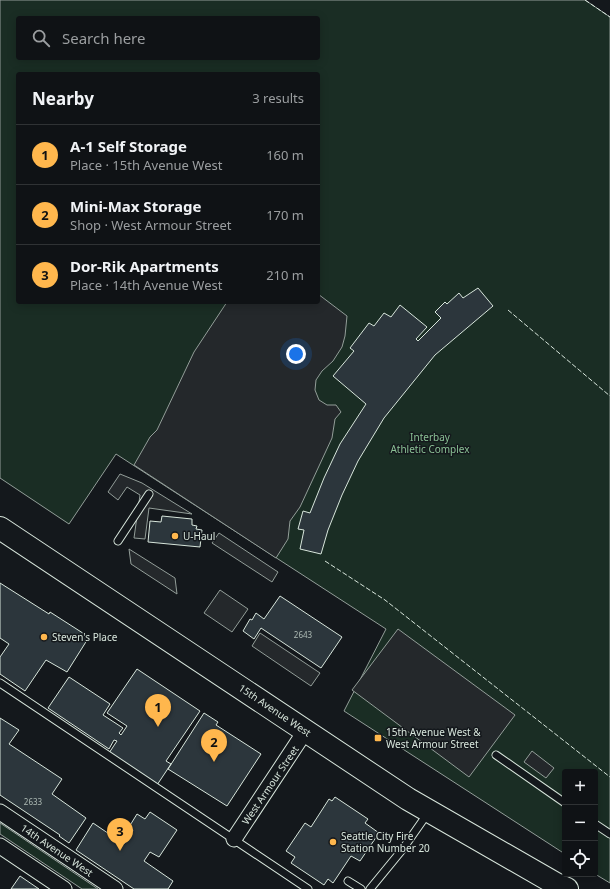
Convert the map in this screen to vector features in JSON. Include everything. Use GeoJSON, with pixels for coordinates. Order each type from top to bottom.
{"type":"FeatureCollection","features":[{"type":"Feature","properties":{"kind":"main road","name":"15th Avenue West"},"geometry":{"type":"LineString","coordinates":[[0,528],[408,799],[562,887]]}},
{"type":"Feature","properties":{"kind":"street","name":"West Armour Street"},"geometry":{"type":"LineString","coordinates":[[234,839],[306,730]]}},
{"type":"Feature","properties":{"kind":"street","name":"14th Avenue West"},"geometry":{"type":"LineString","coordinates":[[0,812],[114,889]]}},
{"type":"Feature","properties":{"kind":"street"},"geometry":{"type":"LineString","coordinates":[[0,846],[64,889]]}},
{"type":"Feature","properties":{"kind":"lane"},"geometry":{"type":"LineString","coordinates":[[118,541],[149,494]]}},
{"type":"Feature","properties":{"kind":"lane"},"geometry":{"type":"LineString","coordinates":[[0,683],[308,889]]}},
{"type":"Feature","properties":{"kind":"lane"},"geometry":{"type":"LineString","coordinates":[[496,755],[562,801]]}},
{"type":"Feature","properties":{"kind":"lane"},"geometry":{"type":"LineString","coordinates":[[370,889],[402,850],[430,811]]}},
{"type":"Feature","properties":{"kind":"lane"},"geometry":{"type":"LineString","coordinates":[[598,826],[610,834]]}},
{"type":"Feature","properties":{"kind":"lane"},"geometry":{"type":"LineString","coordinates":[[348,881],[361,889]]}},
{"type":"Feature","properties":{"kind":"green space","name":"Interbay Athletic Complex"},"geometry":{"type":"Polygon","coordinates":[[[0,0],[585,0],[610,17],[610,883],[598,876],[598,769],[562,769],[562,852],[344,711],[386,629],[116,454],[69,524],[0,478],[0,0]]]}},
{"type":"Feature","properties":{"kind":"green space"},"geometry":{"type":"Polygon","coordinates":[[[0,823],[98,889],[82,889],[0,834],[0,823]]]}},
{"type":"Feature","properties":{"kind":"shaded area"},"geometry":{"type":"Polygon","coordinates":[[[320,296],[347,316],[345,336],[342,347],[333,361],[322,371],[316,380],[315,390],[319,400],[327,405],[336,405],[341,412],[335,419],[332,438],[300,507],[290,521],[288,539],[276,558],[134,465],[150,437],[157,430],[194,352],[226,304],[320,304],[320,296]]]}},
{"type":"Feature","properties":{"kind":"shaded area"},"geometry":{"type":"Polygon","coordinates":[[[120,474],[142,483],[192,514],[149,508],[145,539],[134,538],[140,495],[127,487],[118,500],[108,492],[120,474]]]}},
{"type":"Feature","properties":{"kind":"shaded area"},"geometry":{"type":"Polygon","coordinates":[[[219,533],[278,572],[272,582],[212,543],[219,533]]]}},
{"type":"Feature","properties":{"kind":"shaded area"},"geometry":{"type":"Polygon","coordinates":[[[129,549],[175,578],[177,594],[131,564],[129,549]]]}},
{"type":"Feature","properties":{"kind":"shaded area"},"geometry":{"type":"Polygon","coordinates":[[[220,590],[248,609],[232,632],[204,613],[220,590]]]}},
{"type":"Feature","properties":{"kind":"shaded area"},"geometry":{"type":"Polygon","coordinates":[[[398,629],[515,715],[469,777],[352,690],[398,629]]]}},
{"type":"Feature","properties":{"kind":"shaded area"},"geometry":{"type":"Polygon","coordinates":[[[260,633],[320,673],[311,686],[252,646],[260,633]]]}},
{"type":"Feature","properties":{"kind":"shaded area"},"geometry":{"type":"Polygon","coordinates":[[[532,751],[554,768],[546,778],[524,762],[532,751]]]}},
{"type":"Feature","properties":{"kind":"building"},"geometry":{"type":"Polygon","coordinates":[[[478,288],[493,306],[435,355],[384,418],[358,461],[342,495],[328,530],[321,554],[300,549],[304,530],[298,529],[303,511],[310,513],[340,444],[366,404],[333,376],[354,351],[350,348],[369,323],[374,326],[384,313],[391,317],[400,305],[427,327],[416,339],[418,341],[441,318],[435,312],[445,302],[447,304],[459,293],[463,298],[478,288]]]}},
{"type":"Feature","properties":{"kind":"building","name":"U-Haul"},"geometry":{"type":"Polygon","coordinates":[[[162,516],[192,519],[192,525],[197,526],[196,529],[202,530],[200,547],[148,542],[150,521],[161,522],[162,516]]]}},
{"type":"Feature","properties":{"kind":"building","name":"Steven's Place"},"geometry":{"type":"Polygon","coordinates":[[[0,583],[89,637],[67,672],[46,660],[25,691],[0,674],[0,657],[9,644],[0,638],[0,583]]]}},
{"type":"Feature","properties":{"kind":"building"},"geometry":{"type":"Polygon","coordinates":[[[280,596],[342,637],[321,668],[261,628],[254,639],[243,631],[250,619],[252,620],[256,613],[264,619],[280,596]]]}},
{"type":"Feature","properties":{"kind":"building"},"geometry":{"type":"Polygon","coordinates":[[[137,669],[200,711],[166,761],[171,764],[157,785],[109,753],[117,741],[114,740],[109,749],[48,708],[69,677],[110,704],[103,715],[123,728],[119,733],[121,735],[127,726],[107,713],[137,669]]]}},
{"type":"Feature","properties":{"kind":"building"},"geometry":{"type":"Polygon","coordinates":[[[204,713],[218,722],[216,725],[261,754],[227,806],[168,769],[204,713]]]}},
{"type":"Feature","properties":{"kind":"building"},"geometry":{"type":"Polygon","coordinates":[[[0,718],[19,730],[9,744],[62,779],[52,794],[86,818],[69,843],[59,836],[60,835],[0,795],[0,718]]]}},
{"type":"Feature","properties":{"kind":"building","name":"Seattle City Fire Station Number 20"},"geometry":{"type":"Polygon","coordinates":[[[335,797],[368,819],[365,823],[379,833],[360,861],[351,856],[333,883],[328,879],[324,885],[291,863],[295,857],[286,851],[305,823],[311,827],[329,799],[332,801],[335,797]]]}},
{"type":"Feature","properties":{"kind":"building"},"geometry":{"type":"Polygon","coordinates":[[[150,812],[177,830],[159,857],[150,852],[144,861],[173,881],[168,889],[134,889],[76,850],[93,823],[124,844],[133,830],[129,827],[137,814],[145,819],[150,812]]]}},
{"type":"Feature","properties":{"kind":"building"},"geometry":{"type":"Polygon","coordinates":[[[20,876],[39,889],[11,889],[20,876]]]}},
{"type":"Feature","properties":{"kind":"fence"},"geometry":{"type":"LineString","coordinates":[[585,0],[610,17]]}},
{"type":"Feature","properties":{"kind":"fence"},"geometry":{"type":"LineString","coordinates":[[508,310],[610,396]]}},
{"type":"Feature","properties":{"kind":"fence"},"geometry":{"type":"LineString","coordinates":[[325,561],[385,600],[610,777]]}},
{"type":"Feature","properties":{"kind":"place","name":"U-Haul"},"geometry":{"type":"Point","coordinates":[175,536]}},
{"type":"Feature","properties":{"kind":"place","name":"Steven's Place"},"geometry":{"type":"Point","coordinates":[44,637]}},
{"type":"Feature","properties":{"kind":"place","name":"A-1 Self Storage"},"geometry":{"type":"Point","coordinates":[158,727]}},
{"type":"Feature","properties":{"kind":"place","name":"15th Avenue West & West Armour Street"},"geometry":{"type":"Point","coordinates":[378,738]}},
{"type":"Feature","properties":{"kind":"place","name":"Mini-Max Storage"},"geometry":{"type":"Point","coordinates":[214,762]}},
{"type":"Feature","properties":{"kind":"place","name":"Seattle City Fire Station Number 20"},"geometry":{"type":"Point","coordinates":[333,842]}},
{"type":"Feature","properties":{"kind":"place","name":"Dor-Rik Apartments"},"geometry":{"type":"Point","coordinates":[120,851]}}]}
